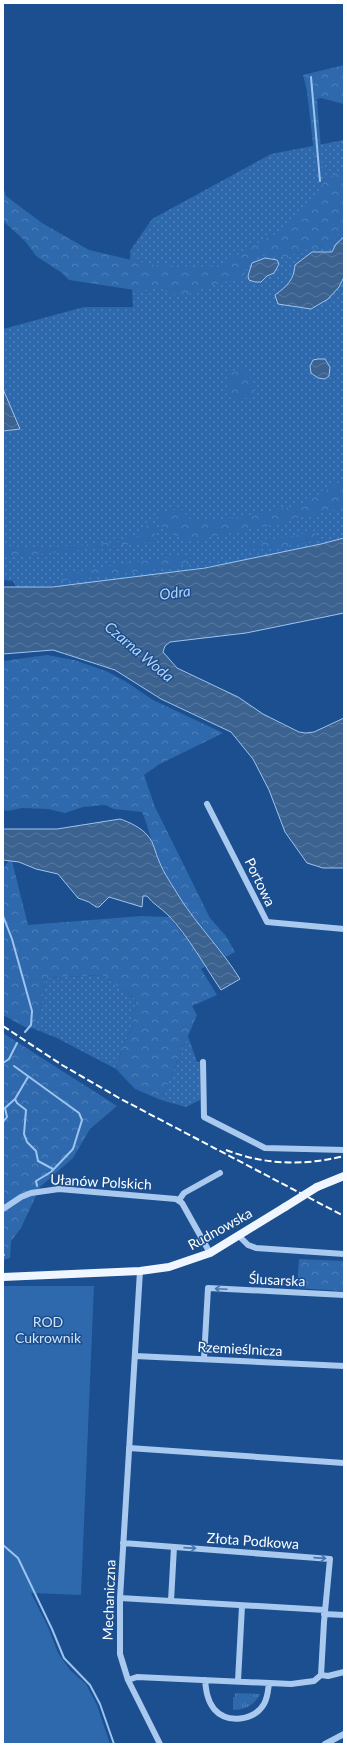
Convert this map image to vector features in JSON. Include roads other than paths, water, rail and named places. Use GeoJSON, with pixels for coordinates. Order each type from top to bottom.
{"type":"FeatureCollection","features":[{"type":"Feature","properties":{"kind":"main road","name":"Rudnowska"},"geometry":{"type":"LineString","coordinates":[[3,1277],[140,1271],[169,1267],[210,1252],[240,1236],[317,1187],[344,1176]]}},
{"type":"Feature","properties":{"kind":"street","name":"Portowa"},"geometry":{"type":"LineString","coordinates":[[207,804],[266,922],[344,929]]}},
{"type":"Feature","properties":{"kind":"street"},"geometry":{"type":"LineString","coordinates":[[203,1062],[204,1117],[265,1148],[344,1150]]}},
{"type":"Feature","properties":{"kind":"street"},"geometry":{"type":"LineString","coordinates":[[210,1252],[179,1200],[184,1193],[220,1173]]}},
{"type":"Feature","properties":{"kind":"street","name":"Ułanów Polskich"},"geometry":{"type":"LineString","coordinates":[[3,1209],[30,1193],[54,1189],[179,1200]]}},
{"type":"Feature","properties":{"kind":"street"},"geometry":{"type":"LineString","coordinates":[[240,1236],[248,1245],[256,1248],[344,1254]]}},
{"type":"Feature","properties":{"kind":"street","name":"Mechaniczna"},"geometry":{"type":"LineString","coordinates":[[140,1271],[120,1598],[120,1654],[128,1680],[160,1744]]}},
{"type":"Feature","properties":{"kind":"street","name":"Ślusarska"},"geometry":{"type":"LineString","coordinates":[[204,1358],[208,1288],[344,1296]]}},
{"type":"Feature","properties":{"kind":"street","name":"Rzemieślnicza"},"geometry":{"type":"LineString","coordinates":[[135,1356],[204,1358],[344,1366]]}},
{"type":"Feature","properties":{"kind":"street"},"geometry":{"type":"LineString","coordinates":[[129,1448],[344,1463]]}},
{"type":"Feature","properties":{"kind":"street","name":"Złota Podkowa"},"geometry":{"type":"LineString","coordinates":[[123,1543],[330,1558],[324,1612],[321,1675]]}},
{"type":"Feature","properties":{"kind":"street"},"geometry":{"type":"LineString","coordinates":[[171,1601],[174,1547]]}},
{"type":"Feature","properties":{"kind":"street"},"geometry":{"type":"LineString","coordinates":[[120,1598],[324,1612],[344,1615]]}},
{"type":"Feature","properties":{"kind":"street"},"geometry":{"type":"LineString","coordinates":[[238,1681],[242,1606]]}},
{"type":"Feature","properties":{"kind":"street"},"geometry":{"type":"LineString","coordinates":[[128,1680],[137,1677],[269,1683],[304,1683],[314,1681],[321,1675],[328,1676],[344,1672]]}},
{"type":"Feature","properties":{"kind":"street"},"geometry":{"type":"LineString","coordinates":[[205,1680],[206,1695],[214,1709],[225,1717],[236,1719],[247,1717],[259,1710],[266,1698],[269,1683]]}},
{"type":"Feature","properties":{"kind":"street"},"geometry":{"type":"LineString","coordinates":[[325,1744],[344,1734]]}},
{"type":"Feature","properties":{"kind":"water"},"geometry":{"type":"Polygon","coordinates":[[[344,237],[344,277],[339,287],[328,299],[311,309],[278,304],[275,295],[283,289],[291,279],[295,265],[312,252],[332,252],[336,244],[344,237]]]}},
{"type":"Feature","properties":{"kind":"water"},"geometry":{"type":"Polygon","coordinates":[[[265,258],[277,260],[279,264],[274,273],[267,276],[261,282],[249,280],[248,276],[252,263],[265,258]]]}},
{"type":"Feature","properties":{"kind":"water"},"geometry":{"type":"Polygon","coordinates":[[[325,359],[330,367],[329,376],[325,379],[318,378],[311,373],[310,366],[313,360],[325,359]]]}},
{"type":"Feature","properties":{"kind":"water"},"geometry":{"type":"Polygon","coordinates":[[[3,389],[20,429],[3,431],[3,389]]]}},
{"type":"Feature","properties":{"kind":"water"},"geometry":{"type":"Polygon","coordinates":[[[344,538],[344,613],[246,633],[170,642],[165,646],[163,652],[177,668],[238,697],[263,714],[299,732],[314,732],[344,718],[344,868],[323,868],[307,863],[285,832],[269,790],[253,759],[231,732],[161,699],[115,670],[53,650],[3,654],[3,587],[52,587],[205,568],[344,538]]]}},
{"type":"Feature","properties":{"kind":"water"},"geometry":{"type":"Polygon","coordinates":[[[120,819],[139,828],[148,836],[163,871],[180,898],[226,958],[240,979],[221,990],[183,932],[168,915],[147,896],[143,896],[142,907],[109,897],[99,907],[96,907],[89,902],[78,898],[58,874],[36,869],[19,862],[3,860],[3,829],[57,829],[120,819]]]}},
{"type":"Feature","properties":{"kind":"waterway"},"geometry":{"type":"LineString","coordinates":[[311,77],[320,181]]}},
{"type":"Feature","properties":{"kind":"waterway"},"geometry":{"type":"LineString","coordinates":[[3,916],[12,939],[32,1011],[31,1025],[25,1032]]}},
{"type":"Feature","properties":{"kind":"waterway"},"geometry":{"type":"LineString","coordinates":[[3,1063],[9,1059],[17,1043]]}},
{"type":"Feature","properties":{"kind":"waterway"},"geometry":{"type":"LineString","coordinates":[[14,1066],[79,1113],[82,1120],[73,1149],[51,1172],[36,1181],[37,1186]]}},
{"type":"Feature","properties":{"kind":"waterway"},"geometry":{"type":"LineString","coordinates":[[28,1077],[15,1099],[17,1103],[26,1110],[24,1134],[27,1142],[36,1151],[38,1161],[53,1169]]}},
{"type":"Feature","properties":{"kind":"waterway"},"geometry":{"type":"LineString","coordinates":[[3,1122],[7,1117],[5,1108],[15,1099]]}},
{"type":"Feature","properties":{"kind":"waterway"},"geometry":{"type":"LineString","coordinates":[[3,1545],[18,1558],[52,1629],[64,1658],[90,1685],[100,1704],[114,1744]]}},
{"type":"Feature","properties":{"kind":"railway"},"geometry":{"type":"LineString","coordinates":[[3,1026],[62,1065],[119,1098],[344,1216]]}},
{"type":"Feature","properties":{"kind":"railway"},"geometry":{"type":"LineString","coordinates":[[226,1150],[255,1159],[285,1162],[314,1161],[344,1156]]}},
{"type":"Feature","properties":{"kind":"water label","name":"Odra"},"geometry":{"type":"Point","coordinates":[175,593]}},
{"type":"Feature","properties":{"kind":"water label","name":"Czarna Woda"},"geometry":{"type":"Point","coordinates":[139,652]}},
{"type":"Feature","properties":{"kind":"park label","name":"ROD Cukrownik"},"geometry":{"type":"Point","coordinates":[48,1330]}}]}
